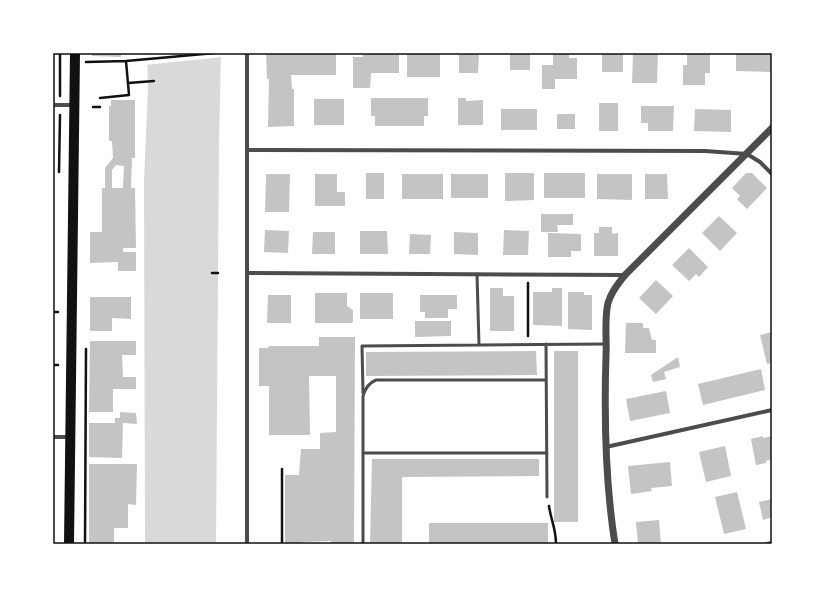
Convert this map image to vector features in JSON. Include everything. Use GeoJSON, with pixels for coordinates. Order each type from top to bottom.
{"type":"FeatureCollection","features":[{"type":"Feature","properties":{"kind":"main road"},"geometry":{"type":"LineString","coordinates":[[69,544],[75,53]]}},
{"type":"Feature","properties":{"kind":"street"},"geometry":{"type":"LineString","coordinates":[[247,53],[247,544]]}},
{"type":"Feature","properties":{"kind":"street"},"geometry":{"type":"LineString","coordinates":[[53,105],[74,105]]}},
{"type":"Feature","properties":{"kind":"street"},"geometry":{"type":"LineString","coordinates":[[615,544],[608,500],[605,447],[606,328],[608,301],[612,291],[625,275],[772,128]]}},
{"type":"Feature","properties":{"kind":"street"},"geometry":{"type":"LineString","coordinates":[[248,150],[705,152],[747,154],[760,162],[772,174]]}},
{"type":"Feature","properties":{"kind":"street"},"geometry":{"type":"LineString","coordinates":[[247,273],[625,275]]}},
{"type":"Feature","properties":{"kind":"street"},"geometry":{"type":"LineString","coordinates":[[605,447],[772,410]]}},
{"type":"Feature","properties":{"kind":"street"},"geometry":{"type":"LineString","coordinates":[[53,437],[70,437]]}},
{"type":"Feature","properties":{"kind":"street"},"geometry":{"type":"LineString","coordinates":[[767,544],[772,543]]}},
{"type":"Feature","properties":{"kind":"lane"},"geometry":{"type":"LineString","coordinates":[[477,274],[479,345]]}},
{"type":"Feature","properties":{"kind":"lane"},"geometry":{"type":"LineString","coordinates":[[546,344],[547,497]]}},
{"type":"Feature","properties":{"kind":"lane"},"geometry":{"type":"LineString","coordinates":[[363,544],[362,346],[606,344]]}},
{"type":"Feature","properties":{"kind":"lane"},"geometry":{"type":"LineString","coordinates":[[363,396],[368,386],[376,380],[546,380]]}},
{"type":"Feature","properties":{"kind":"lane"},"geometry":{"type":"LineString","coordinates":[[363,453],[547,453]]}},
{"type":"Feature","properties":{"kind":"path"},"geometry":{"type":"LineString","coordinates":[[60,53],[60,105]]}},
{"type":"Feature","properties":{"kind":"path"},"geometry":{"type":"LineString","coordinates":[[89,62],[126,62],[216,53]]}},
{"type":"Feature","properties":{"kind":"path"},"geometry":{"type":"LineString","coordinates":[[100,98],[130,95],[126,62]]}},
{"type":"Feature","properties":{"kind":"path"},"geometry":{"type":"LineString","coordinates":[[128,83],[154,81]]}},
{"type":"Feature","properties":{"kind":"path"},"geometry":{"type":"LineString","coordinates":[[93,107],[100,107]]}},
{"type":"Feature","properties":{"kind":"path"},"geometry":{"type":"LineString","coordinates":[[212,273],[218,273]]}},
{"type":"Feature","properties":{"kind":"path"},"geometry":{"type":"LineString","coordinates":[[528,274],[528,344]]}},
{"type":"Feature","properties":{"kind":"path"},"geometry":{"type":"LineString","coordinates":[[53,312],[58,312]]}},
{"type":"Feature","properties":{"kind":"path"},"geometry":{"type":"LineString","coordinates":[[85,544],[86,344]]}},
{"type":"Feature","properties":{"kind":"path"},"geometry":{"type":"LineString","coordinates":[[53,365],[58,365]]}},
{"type":"Feature","properties":{"kind":"path"},"geometry":{"type":"LineString","coordinates":[[282,469],[282,544]]}},
{"type":"Feature","properties":{"kind":"path"},"geometry":{"type":"LineString","coordinates":[[547,497],[550,519],[556,529],[556,544]]}},
{"type":"Feature","properties":{"kind":"shaded area"},"geometry":{"type":"Polygon","coordinates":[[[147,53],[221,53],[216,544],[145,544],[144,181],[148,86],[147,53]]]}},
{"type":"Feature","properties":{"kind":"pier"},"geometry":{"type":"Polygon","coordinates":[[[161,53],[223,53],[224,57],[144,65],[145,55],[161,53]]]}},
{"type":"Feature","properties":{"kind":"building"},"geometry":{"type":"Polygon","coordinates":[[[92,53],[121,53],[121,57],[92,56],[92,53]]]}},
{"type":"Feature","properties":{"kind":"building"},"geometry":{"type":"Polygon","coordinates":[[[266,53],[336,53],[336,75],[291,75],[292,89],[294,89],[294,126],[268,127],[269,79],[267,79],[266,53]]]}},
{"type":"Feature","properties":{"kind":"building"},"geometry":{"type":"Polygon","coordinates":[[[363,53],[399,53],[399,73],[371,73],[370,88],[353,88],[353,57],[363,57],[363,53]]]}},
{"type":"Feature","properties":{"kind":"building"},"geometry":{"type":"Polygon","coordinates":[[[407,53],[440,53],[440,77],[407,77],[407,53]]]}},
{"type":"Feature","properties":{"kind":"building"},"geometry":{"type":"Polygon","coordinates":[[[459,53],[479,53],[478,73],[459,73],[459,53]]]}},
{"type":"Feature","properties":{"kind":"building"},"geometry":{"type":"Polygon","coordinates":[[[510,53],[530,53],[530,70],[510,70],[510,53]]]}},
{"type":"Feature","properties":{"kind":"building"},"geometry":{"type":"Polygon","coordinates":[[[553,53],[569,53],[569,58],[577,58],[577,79],[555,79],[555,89],[542,89],[542,65],[553,65],[553,53]]]}},
{"type":"Feature","properties":{"kind":"building"},"geometry":{"type":"Polygon","coordinates":[[[602,53],[623,53],[623,72],[602,72],[602,53]]]}},
{"type":"Feature","properties":{"kind":"building"},"geometry":{"type":"Polygon","coordinates":[[[633,53],[658,53],[657,83],[632,83],[633,53]]]}},
{"type":"Feature","properties":{"kind":"building"},"geometry":{"type":"Polygon","coordinates":[[[687,53],[710,53],[710,73],[705,73],[705,85],[683,85],[683,65],[687,65],[687,53]]]}},
{"type":"Feature","properties":{"kind":"building"},"geometry":{"type":"Polygon","coordinates":[[[736,53],[772,53],[772,72],[736,71],[736,53]]]}},
{"type":"Feature","properties":{"kind":"building"},"geometry":{"type":"Polygon","coordinates":[[[371,98],[428,98],[428,116],[424,116],[424,126],[375,126],[375,116],[371,116],[371,98]]]}},
{"type":"Feature","properties":{"kind":"building"},"geometry":{"type":"Polygon","coordinates":[[[458,98],[466,98],[466,101],[483,100],[483,125],[458,125],[458,98]]]}},
{"type":"Feature","properties":{"kind":"building"},"geometry":{"type":"Polygon","coordinates":[[[314,99],[344,99],[344,125],[314,125],[314,99]]]}},
{"type":"Feature","properties":{"kind":"building"},"geometry":{"type":"Polygon","coordinates":[[[111,100],[135,100],[135,158],[132,158],[131,188],[135,188],[136,248],[123,248],[123,252],[136,252],[136,271],[118,271],[118,262],[90,263],[90,232],[102,232],[102,188],[105,188],[105,168],[113,158],[112,141],[109,141],[109,106],[111,106],[111,100]],[[116,165],[112,170],[112,188],[123,188],[124,166],[116,165]]]}},
{"type":"Feature","properties":{"kind":"building"},"geometry":{"type":"Polygon","coordinates":[[[599,103],[618,103],[618,131],[599,131],[599,103]]]}},
{"type":"Feature","properties":{"kind":"building"},"geometry":{"type":"Polygon","coordinates":[[[641,106],[674,106],[673,131],[648,131],[648,123],[641,123],[641,106]]]}},
{"type":"Feature","properties":{"kind":"building"},"geometry":{"type":"Polygon","coordinates":[[[501,109],[537,109],[537,130],[501,130],[501,109]]]}},
{"type":"Feature","properties":{"kind":"building"},"geometry":{"type":"Polygon","coordinates":[[[695,109],[731,110],[731,132],[694,131],[695,109]]]}},
{"type":"Feature","properties":{"kind":"building"},"geometry":{"type":"Polygon","coordinates":[[[557,114],[575,114],[575,129],[557,129],[557,114]]]}},
{"type":"Feature","properties":{"kind":"building"},"geometry":{"type":"Polygon","coordinates":[[[366,173],[384,173],[384,199],[366,199],[366,173]]]}},
{"type":"Feature","properties":{"kind":"building"},"geometry":{"type":"Polygon","coordinates":[[[505,173],[534,173],[534,200],[505,201],[505,173]]]}},
{"type":"Feature","properties":{"kind":"building"},"geometry":{"type":"Polygon","coordinates":[[[544,173],[585,173],[585,198],[544,198],[544,173]]]}},
{"type":"Feature","properties":{"kind":"building"},"geometry":{"type":"Polygon","coordinates":[[[746,173],[752,173],[767,188],[747,209],[737,199],[740,196],[732,188],[746,173]]]}},
{"type":"Feature","properties":{"kind":"building"},"geometry":{"type":"Polygon","coordinates":[[[266,174],[290,174],[289,212],[265,212],[266,174]]]}},
{"type":"Feature","properties":{"kind":"building"},"geometry":{"type":"Polygon","coordinates":[[[315,174],[337,174],[337,192],[345,192],[345,206],[315,206],[315,174]]]}},
{"type":"Feature","properties":{"kind":"building"},"geometry":{"type":"Polygon","coordinates":[[[402,174],[443,174],[443,199],[402,199],[402,174]]]}},
{"type":"Feature","properties":{"kind":"building"},"geometry":{"type":"Polygon","coordinates":[[[451,174],[488,174],[488,198],[451,198],[451,174]]]}},
{"type":"Feature","properties":{"kind":"building"},"geometry":{"type":"Polygon","coordinates":[[[597,174],[632,174],[632,200],[597,199],[597,174]]]}},
{"type":"Feature","properties":{"kind":"building"},"geometry":{"type":"Polygon","coordinates":[[[645,174],[667,174],[668,199],[645,199],[645,174]]]}},
{"type":"Feature","properties":{"kind":"building"},"geometry":{"type":"Polygon","coordinates":[[[541,214],[573,214],[573,225],[557,225],[558,232],[541,232],[541,214]]]}},
{"type":"Feature","properties":{"kind":"building"},"geometry":{"type":"Polygon","coordinates":[[[719,216],[737,233],[720,251],[702,233],[719,216]]]}},
{"type":"Feature","properties":{"kind":"building"},"geometry":{"type":"Polygon","coordinates":[[[599,227],[612,227],[612,234],[618,233],[618,256],[594,256],[594,233],[599,233],[599,227]]]}},
{"type":"Feature","properties":{"kind":"building"},"geometry":{"type":"Polygon","coordinates":[[[265,230],[289,231],[288,253],[264,252],[265,230]]]}},
{"type":"Feature","properties":{"kind":"building"},"geometry":{"type":"Polygon","coordinates":[[[504,230],[529,231],[528,255],[503,255],[504,230]]]}},
{"type":"Feature","properties":{"kind":"building"},"geometry":{"type":"Polygon","coordinates":[[[360,231],[387,231],[388,254],[360,254],[360,231]]]}},
{"type":"Feature","properties":{"kind":"building"},"geometry":{"type":"Polygon","coordinates":[[[313,232],[335,232],[335,254],[312,254],[313,232]]]}},
{"type":"Feature","properties":{"kind":"building"},"geometry":{"type":"Polygon","coordinates":[[[454,232],[478,233],[478,255],[454,254],[454,232]]]}},
{"type":"Feature","properties":{"kind":"building"},"geometry":{"type":"Polygon","coordinates":[[[548,233],[581,234],[581,251],[571,251],[571,257],[548,257],[548,233]]]}},
{"type":"Feature","properties":{"kind":"building"},"geometry":{"type":"Polygon","coordinates":[[[410,234],[431,235],[430,254],[409,254],[410,234]]]}},
{"type":"Feature","properties":{"kind":"building"},"geometry":{"type":"Polygon","coordinates":[[[689,248],[708,267],[699,277],[696,274],[689,281],[672,265],[689,248]]]}},
{"type":"Feature","properties":{"kind":"building"},"geometry":{"type":"Polygon","coordinates":[[[656,280],[673,296],[656,314],[639,298],[656,280]]]}},
{"type":"Feature","properties":{"kind":"building"},"geometry":{"type":"Polygon","coordinates":[[[490,288],[503,288],[503,296],[514,296],[514,331],[490,331],[490,288]]]}},
{"type":"Feature","properties":{"kind":"building"},"geometry":{"type":"Polygon","coordinates":[[[552,288],[562,288],[562,326],[533,325],[533,292],[552,292],[552,288]]]}},
{"type":"Feature","properties":{"kind":"building"},"geometry":{"type":"Polygon","coordinates":[[[568,292],[584,292],[584,295],[592,295],[592,330],[568,329],[568,292]]]}},
{"type":"Feature","properties":{"kind":"building"},"geometry":{"type":"Polygon","coordinates":[[[315,293],[347,293],[347,306],[353,310],[352,323],[315,323],[315,293]]]}},
{"type":"Feature","properties":{"kind":"building"},"geometry":{"type":"Polygon","coordinates":[[[360,293],[393,293],[393,319],[360,319],[360,293]]]}},
{"type":"Feature","properties":{"kind":"building"},"geometry":{"type":"Polygon","coordinates":[[[268,295],[291,295],[291,323],[267,323],[268,295]]]}},
{"type":"Feature","properties":{"kind":"building"},"geometry":{"type":"Polygon","coordinates":[[[420,295],[457,295],[457,309],[448,309],[448,318],[425,318],[425,312],[420,312],[420,295]]]}},
{"type":"Feature","properties":{"kind":"building"},"geometry":{"type":"Polygon","coordinates":[[[90,297],[131,297],[131,319],[112,318],[112,331],[90,331],[90,297]]]}},
{"type":"Feature","properties":{"kind":"building"},"geometry":{"type":"Polygon","coordinates":[[[415,321],[451,321],[451,336],[415,337],[415,321]]]}},
{"type":"Feature","properties":{"kind":"building"},"geometry":{"type":"Polygon","coordinates":[[[626,323],[643,323],[643,328],[649,328],[652,340],[656,340],[656,353],[625,353],[626,323]]]}},
{"type":"Feature","properties":{"kind":"building"},"geometry":{"type":"Polygon","coordinates":[[[772,332],[772,363],[767,364],[760,335],[772,332]]]}},
{"type":"Feature","properties":{"kind":"building"},"geometry":{"type":"Polygon","coordinates":[[[319,337],[355,337],[354,544],[331,544],[331,541],[285,544],[285,475],[299,475],[301,449],[320,449],[320,433],[336,432],[336,376],[309,376],[310,435],[269,435],[269,386],[259,386],[259,348],[268,348],[269,346],[319,346],[319,337]]]}},
{"type":"Feature","properties":{"kind":"building"},"geometry":{"type":"Polygon","coordinates":[[[90,341],[136,341],[136,355],[122,355],[123,377],[136,377],[136,389],[113,389],[113,412],[89,412],[90,341]]]}},
{"type":"Feature","properties":{"kind":"building"},"geometry":{"type":"Polygon","coordinates":[[[536,351],[537,375],[366,376],[366,352],[536,351]]]}},
{"type":"Feature","properties":{"kind":"building"},"geometry":{"type":"Polygon","coordinates":[[[554,351],[578,351],[578,522],[554,522],[554,351]]]}},
{"type":"Feature","properties":{"kind":"building"},"geometry":{"type":"Polygon","coordinates":[[[678,357],[680,367],[664,372],[666,379],[653,382],[651,375],[678,357]]]}},
{"type":"Feature","properties":{"kind":"building"},"geometry":{"type":"Polygon","coordinates":[[[761,369],[765,390],[703,405],[698,384],[761,369]]]}},
{"type":"Feature","properties":{"kind":"building"},"geometry":{"type":"Polygon","coordinates":[[[666,391],[670,413],[630,421],[626,399],[666,391]]]}},
{"type":"Feature","properties":{"kind":"building"},"geometry":{"type":"Polygon","coordinates":[[[120,412],[136,413],[137,424],[123,423],[122,458],[89,457],[89,423],[115,423],[115,418],[120,418],[120,412]]]}},
{"type":"Feature","properties":{"kind":"building"},"geometry":{"type":"Polygon","coordinates":[[[763,436],[763,438],[772,436],[772,459],[766,461],[766,463],[756,465],[751,439],[763,436]]]}},
{"type":"Feature","properties":{"kind":"building"},"geometry":{"type":"Polygon","coordinates":[[[725,446],[731,476],[706,482],[699,452],[725,446]]]}},
{"type":"Feature","properties":{"kind":"building"},"geometry":{"type":"Polygon","coordinates":[[[372,459],[539,459],[539,476],[402,477],[402,544],[370,544],[372,459]]]}},
{"type":"Feature","properties":{"kind":"building"},"geometry":{"type":"Polygon","coordinates":[[[670,462],[672,486],[651,488],[652,491],[631,494],[628,466],[670,462]]]}},
{"type":"Feature","properties":{"kind":"building"},"geometry":{"type":"Polygon","coordinates":[[[89,464],[137,464],[136,505],[128,504],[128,528],[114,528],[114,544],[89,544],[89,464]]]}},
{"type":"Feature","properties":{"kind":"building"},"geometry":{"type":"Polygon","coordinates":[[[737,492],[746,529],[724,534],[715,497],[737,492]]]}},
{"type":"Feature","properties":{"kind":"building"},"geometry":{"type":"Polygon","coordinates":[[[772,499],[772,517],[763,520],[759,502],[772,499]]]}},
{"type":"Feature","properties":{"kind":"building"},"geometry":{"type":"Polygon","coordinates":[[[659,520],[661,544],[638,544],[636,522],[659,520]]]}},
{"type":"Feature","properties":{"kind":"building"},"geometry":{"type":"Polygon","coordinates":[[[429,523],[548,523],[548,544],[429,544],[429,523]]]}}]}
